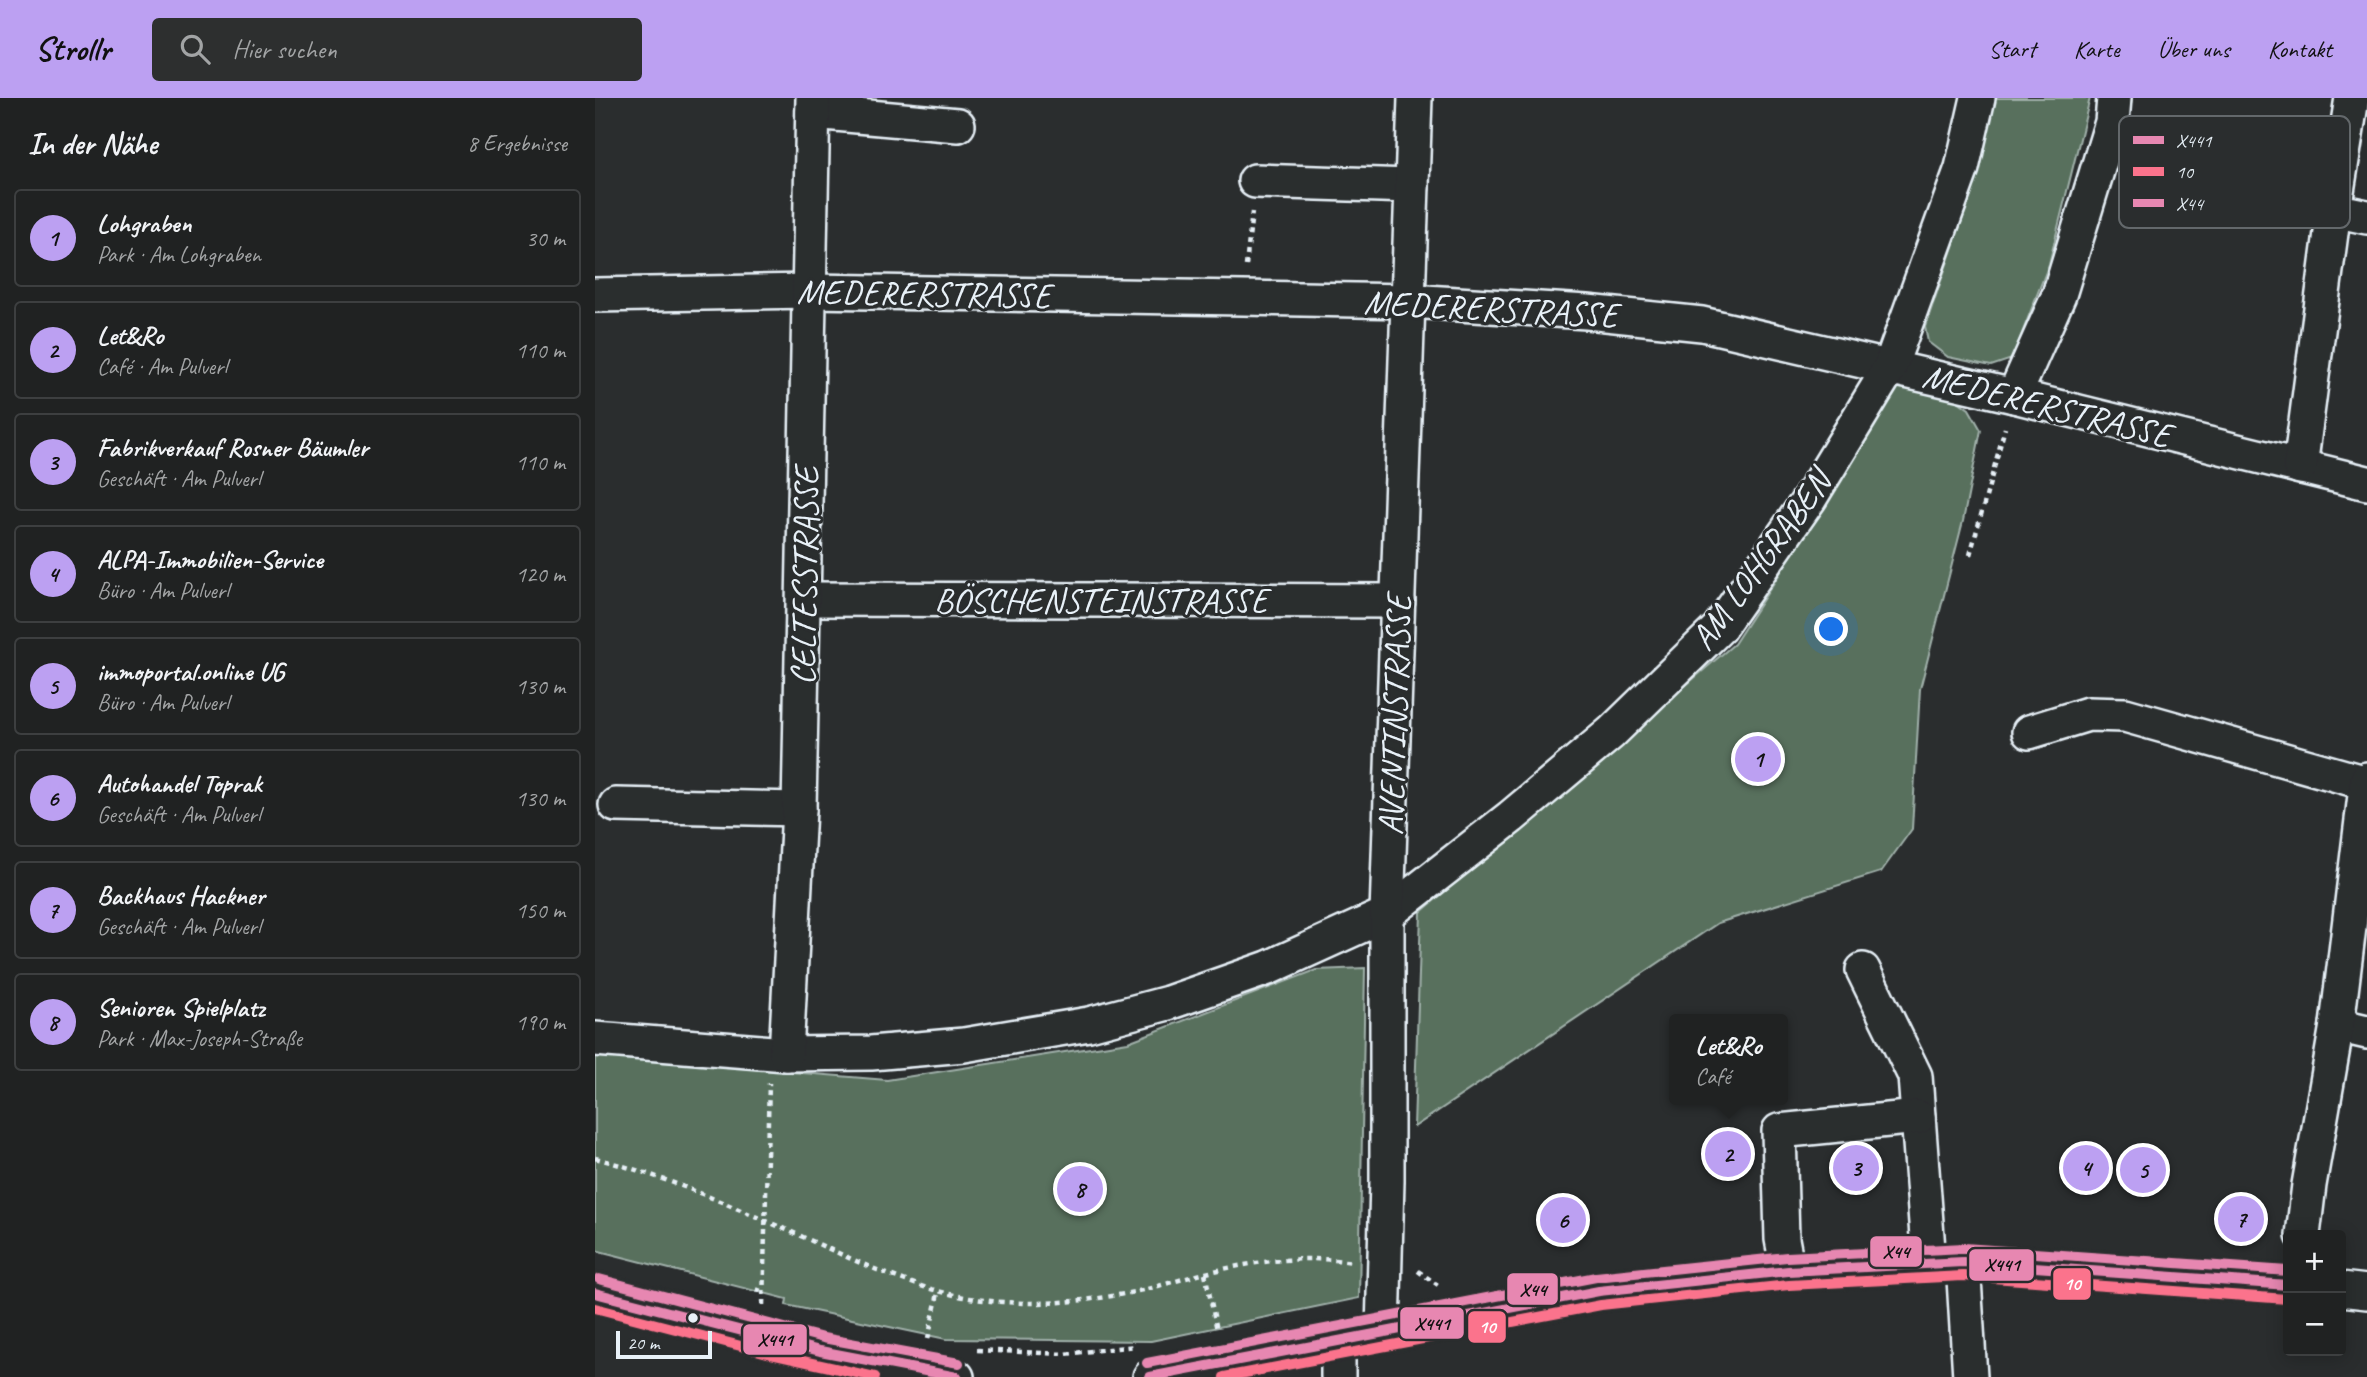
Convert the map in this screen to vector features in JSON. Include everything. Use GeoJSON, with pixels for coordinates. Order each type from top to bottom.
{"type":"FeatureCollection","features":[{"type":"Feature","properties":{"kind":"street","name":"AVENTINSTRASSE"},"geometry":{"type":"LineString","coordinates":[[1383,1332],[1387,914],[1415,98]]}},
{"type":"Feature","properties":{"kind":"street","name":"AM LOHGRABEN"},"geometry":{"type":"LineString","coordinates":[[595,1040],[778,1054],[871,1053],[964,1045],[1089,1024],[1168,1003],[1268,968],[1387,914],[1511,817],[1612,733],[1719,628],[1810,498],[1890,367],[1962,168],[1978,98]]}},
{"type":"Feature","properties":{"kind":"street"},"geometry":{"type":"LineString","coordinates":[[2014,396],[2059,295],[2112,122],[2114,98]]}},
{"type":"Feature","properties":{"kind":"street"},"geometry":{"type":"LineString","coordinates":[[2349,116],[2352,98]]}},
{"type":"Feature","properties":{"kind":"street"},"geometry":{"type":"LineString","coordinates":[[813,105],[958,125]]}},
{"type":"Feature","properties":{"kind":"street","name":"CELTESSTRASSE"},"geometry":{"type":"LineString","coordinates":[[778,1054],[799,809],[813,105]]}},
{"type":"Feature","properties":{"kind":"street"},"geometry":{"type":"LineString","coordinates":[[1255,181],[1412,186]]}},
{"type":"Feature","properties":{"kind":"street"},"geometry":{"type":"LineString","coordinates":[[2300,467],[2332,228]]}},
{"type":"Feature","properties":{"kind":"street","name":"MEDERERSTRASSE"},"geometry":{"type":"LineString","coordinates":[[595,295],[810,291],[1409,301],[1587,312],[1702,324],[2014,396],[2367,483]]}},
{"type":"Feature","properties":{"kind":"street","name":"BÖSCHENSTEINSTRASSE"},"geometry":{"type":"LineString","coordinates":[[804,599],[1398,601]]}},
{"type":"Feature","properties":{"kind":"street"},"geometry":{"type":"LineString","coordinates":[[2029,732],[2088,714],[2125,715],[2367,781],[2352,1028],[2309,1185],[2304,1230]]}},
{"type":"Feature","properties":{"kind":"street"},"geometry":{"type":"LineString","coordinates":[[617,805],[799,809]]}},
{"type":"Feature","properties":{"kind":"street"},"geometry":{"type":"LineString","coordinates":[[1863,970],[1915,1076],[1929,1263]]}},
{"type":"Feature","properties":{"kind":"street"},"geometry":{"type":"LineString","coordinates":[[1788,1271],[1783,1239],[1779,1131],[1918,1118]]}},
{"type":"Feature","properties":{"kind":"street"},"geometry":{"type":"LineString","coordinates":[[1963,1262],[1970,1377]]}},
{"type":"Feature","properties":{"kind":"street"},"geometry":{"type":"LineString","coordinates":[[1147,1361],[1223,1364],[1599,1291],[1788,1271],[1963,1262],[2283,1285]]}},
{"type":"Feature","properties":{"kind":"street"},"geometry":{"type":"LineString","coordinates":[[2346,1290],[2367,1292]]}},
{"type":"Feature","properties":{"kind":"street"},"geometry":{"type":"LineString","coordinates":[[595,1293],[762,1339],[901,1368],[962,1363]]}},
{"type":"Feature","properties":{"kind":"street"},"geometry":{"type":"LineString","coordinates":[[1338,1342],[1338,1377]]}},
{"type":"Feature","properties":{"kind":"path"},"geometry":{"type":"LineString","coordinates":[[1243,298],[1255,181]]}},
{"type":"Feature","properties":{"kind":"path"},"geometry":{"type":"LineString","coordinates":[[1970,555],[2014,396]]}},
{"type":"Feature","properties":{"kind":"path"},"geometry":{"type":"LineString","coordinates":[[750,1303],[763,1306],[765,1221],[778,1054]]}},
{"type":"Feature","properties":{"kind":"path"},"geometry":{"type":"LineString","coordinates":[[595,1158],[687,1187],[891,1277],[939,1293],[1002,1302],[1085,1301],[1267,1261],[1346,1261]]}},
{"type":"Feature","properties":{"kind":"path"},"geometry":{"type":"LineString","coordinates":[[1205,1273],[1223,1364]]}},
{"type":"Feature","properties":{"kind":"path"},"geometry":{"type":"LineString","coordinates":[[1384,1297],[1438,1285]]}},
{"type":"Feature","properties":{"kind":"path"},"geometry":{"type":"LineString","coordinates":[[756,1289],[764,1292]]}},
{"type":"Feature","properties":{"kind":"path"},"geometry":{"type":"LineString","coordinates":[[927,1343],[939,1293]]}},
{"type":"Feature","properties":{"kind":"path"},"geometry":{"type":"LineString","coordinates":[[962,1363],[1065,1354],[1147,1361]]}},
{"type":"Feature","properties":{"kind":"green space"},"geometry":{"type":"Polygon","coordinates":[[[1995,98],[2090,98],[2049,264],[2012,359],[1991,366],[1948,357],[1928,342],[1925,327],[1972,192],[1995,98]]]}},
{"type":"Feature","properties":{"kind":"green space"},"geometry":{"type":"Polygon","coordinates":[[[1898,386],[1948,394],[1969,409],[1981,430],[1963,521],[1920,689],[1912,829],[1881,872],[1718,923],[1414,1127],[1421,912],[1734,644],[1898,386]]]}},
{"type":"Feature","properties":{"kind":"green space"},"geometry":{"type":"Polygon","coordinates":[[[1365,968],[1359,1298],[1151,1341],[946,1339],[786,1305],[787,1299],[595,1250],[595,1056],[887,1080],[1128,1042],[1316,970],[1365,968]]]}},
{"type":"Feature","properties":{"kind":"transit line","name":"X44"},"geometry":{"type":"LineString","coordinates":[[1147,1363],[1596,1277],[1787,1257],[1964,1248],[2283,1271]]}},
{"type":"Feature","properties":{"kind":"transit line","name":"X441"},"geometry":{"type":"LineString","coordinates":[[1150,1377],[1599,1291],[1788,1271],[1963,1262],[2283,1285]]}},
{"type":"Feature","properties":{"kind":"transit line","name":"10"},"geometry":{"type":"LineString","coordinates":[[1224,1377],[1601,1305],[1789,1285],[1963,1276],[2283,1299]]}},
{"type":"Feature","properties":{"kind":"transit line","name":"X44"},"geometry":{"type":"LineString","coordinates":[[599,1279],[823,1338],[959,1363]]}},
{"type":"Feature","properties":{"kind":"transit line","name":"X441"},"geometry":{"type":"LineString","coordinates":[[595,1293],[820,1351],[957,1377]]}},
{"type":"Feature","properties":{"kind":"transit line","name":"10"},"geometry":{"type":"LineString","coordinates":[[595,1308],[771,1354],[875,1377]]}},
{"type":"Feature","properties":{"kind":"place","name":"Lohgraben"},"geometry":{"type":"Point","coordinates":[1758,759]}},
{"type":"Feature","properties":{"kind":"place","name":"Let&Ro"},"geometry":{"type":"Point","coordinates":[1728,1154]}},
{"type":"Feature","properties":{"kind":"place","name":"Fabrikverkauf Rosner Bäumler"},"geometry":{"type":"Point","coordinates":[1856,1168]}},
{"type":"Feature","properties":{"kind":"place","name":"ALPA-Immobilien-Service"},"geometry":{"type":"Point","coordinates":[2086,1168]}},
{"type":"Feature","properties":{"kind":"place","name":"immoportal.online UG"},"geometry":{"type":"Point","coordinates":[2143,1170]}},
{"type":"Feature","properties":{"kind":"place","name":"Senioren Spielplatz"},"geometry":{"type":"Point","coordinates":[1080,1189]}},
{"type":"Feature","properties":{"kind":"place","name":"Backhaus Hackner"},"geometry":{"type":"Point","coordinates":[2241,1219]}},
{"type":"Feature","properties":{"kind":"place","name":"Autohandel Toprak"},"geometry":{"type":"Point","coordinates":[1563,1220]}}]}
